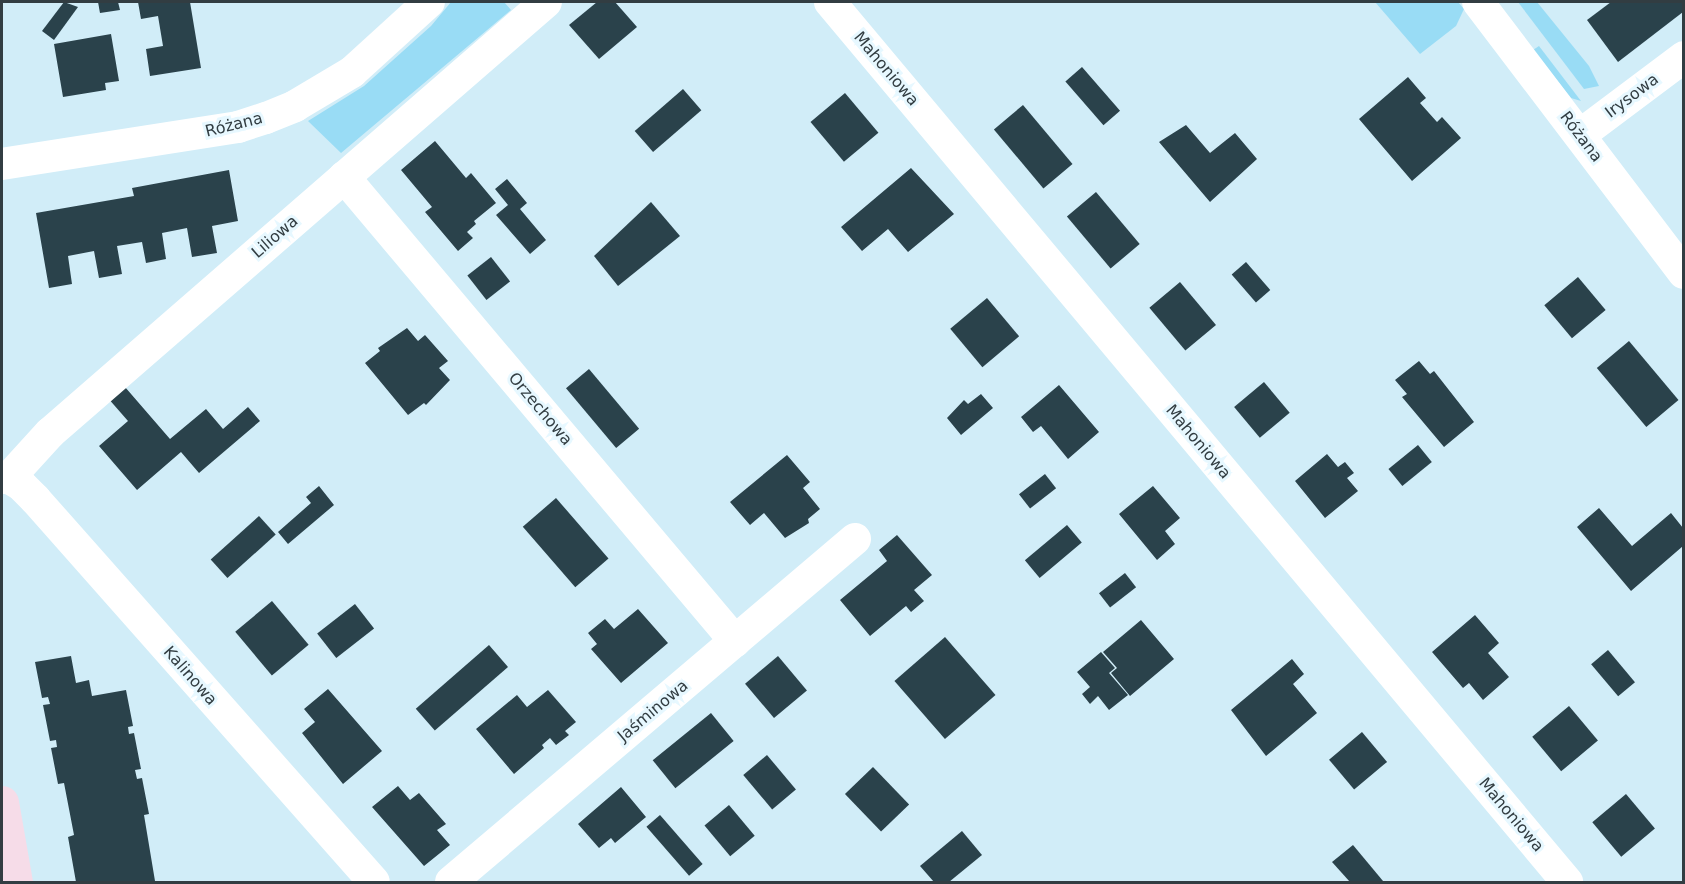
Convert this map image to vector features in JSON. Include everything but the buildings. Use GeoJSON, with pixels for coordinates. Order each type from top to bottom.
{"type":"FeatureCollection","features":[{"type":"Feature","properties":{"kind":"street","name":"Różana"},"geometry":{"type":"LineString","coordinates":[[2,164],[238,127],[266,118],[295,106],[351,72],[429,2]]}},
{"type":"Feature","properties":{"kind":"street","name":"Liliowa"},"geometry":{"type":"LineString","coordinates":[[5,478],[50,433],[546,2]]}},
{"type":"Feature","properties":{"kind":"street","name":"Mahoniowa"},"geometry":{"type":"LineString","coordinates":[[830,2],[1567,882]]}},
{"type":"Feature","properties":{"kind":"street","name":"Różana"},"geometry":{"type":"LineString","coordinates":[[1478,2],[1683,273]]}},
{"type":"Feature","properties":{"kind":"street","name":"Irysowa"},"geometry":{"type":"LineString","coordinates":[[1580,135],[1683,57]]}},
{"type":"Feature","properties":{"kind":"street","name":"Orzechowa"},"geometry":{"type":"LineString","coordinates":[[344,177],[735,641]]}},
{"type":"Feature","properties":{"kind":"street","name":"Kalinowa"},"geometry":{"type":"LineString","coordinates":[[5,478],[35,499],[374,882]]}},
{"type":"Feature","properties":{"kind":"street","name":"Jaśminowa"},"geometry":{"type":"LineString","coordinates":[[451,882],[855,538]]}},
{"type":"Feature","properties":{"kind":"street"},"geometry":{"type":"LineString","coordinates":[[2,802],[16,882]]}},
{"type":"Feature","properties":{"kind":"shaded area"},"geometry":{"type":"Polygon","coordinates":[[[451,2],[504,2],[511,10],[341,153],[308,121],[364,86],[431,26],[451,2]]]}},
{"type":"Feature","properties":{"kind":"shaded area"},"geometry":{"type":"Polygon","coordinates":[[[1375,2],[1458,2],[1464,9],[1456,26],[1420,54],[1375,2]]]}},
{"type":"Feature","properties":{"kind":"shaded area"},"geometry":{"type":"Polygon","coordinates":[[[1518,2],[1537,2],[1589,66],[1599,86],[1584,89],[1518,2]]]}},
{"type":"Feature","properties":{"kind":"shaded area"},"geometry":{"type":"Polygon","coordinates":[[[1539,46],[1581,101],[1571,98],[1533,50],[1539,46]]]}}]}
